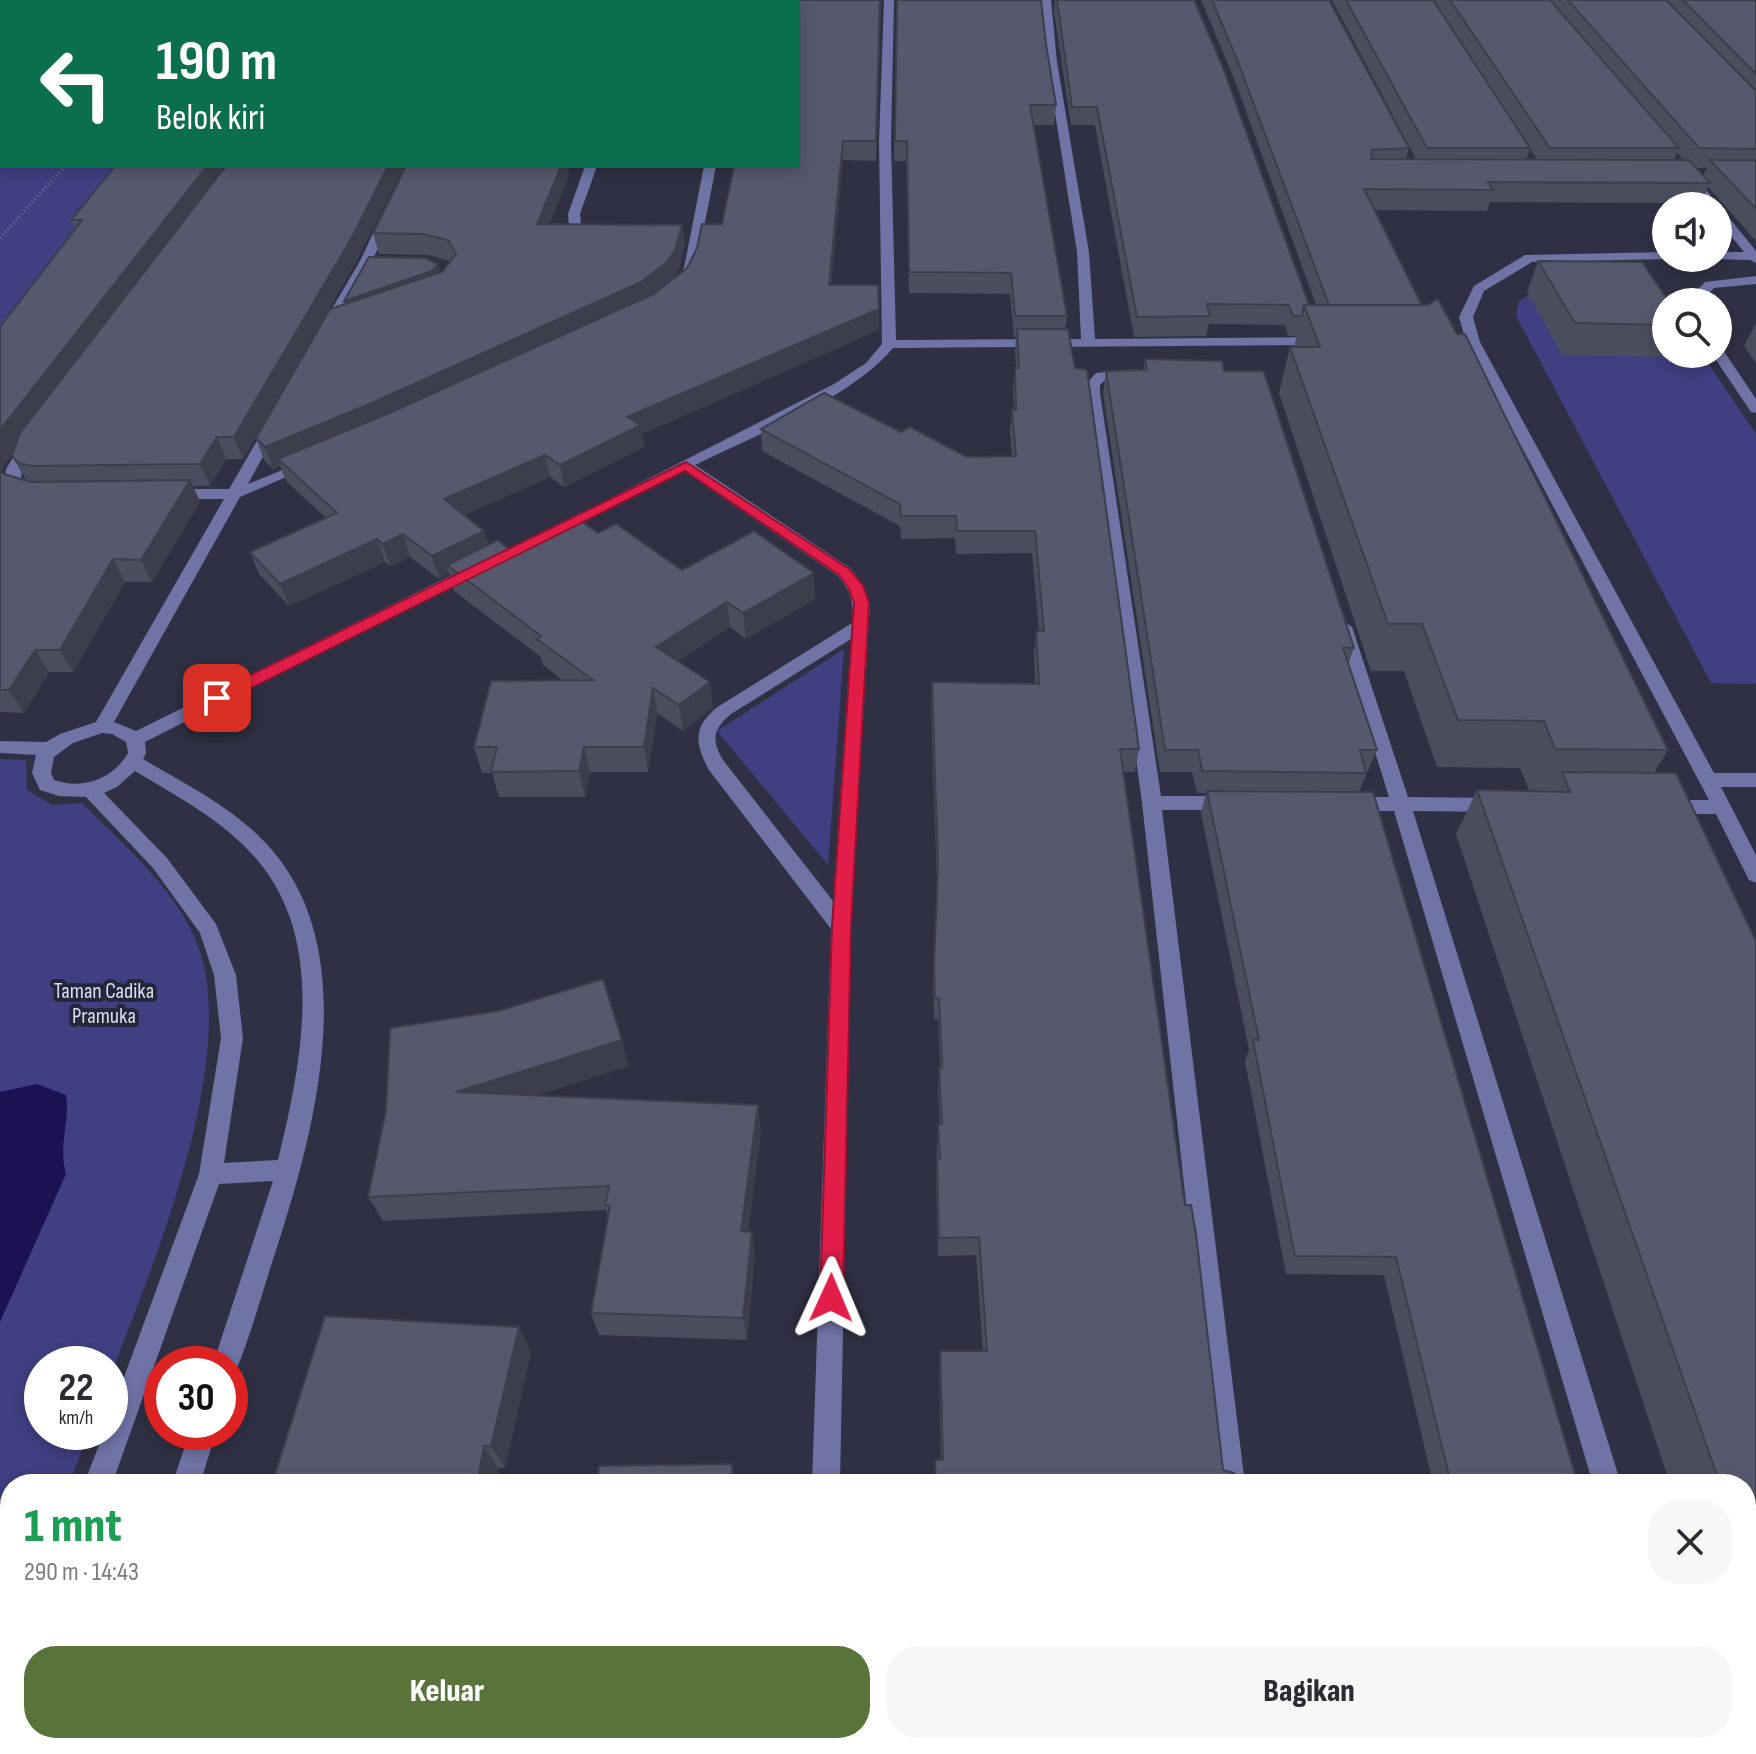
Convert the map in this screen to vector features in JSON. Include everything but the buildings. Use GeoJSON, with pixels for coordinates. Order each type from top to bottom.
{"type":"FeatureCollection","features":[{"type":"Feature","properties":{"kind":"street"},"geometry":{"type":"LineString","coordinates":[[545,536],[839,387],[871,366],[889,344],[885,142],[889,0]]}},
{"type":"Feature","properties":{"kind":"street"},"geometry":{"type":"LineString","coordinates":[[1062,5],[1047,3],[1052,62],[1083,252],[1088,342]]}},
{"type":"Feature","properties":{"kind":"street"},"geometry":{"type":"LineString","coordinates":[[331,329],[374,261],[410,168]]}},
{"type":"Feature","properties":{"kind":"street"},"geometry":{"type":"LineString","coordinates":[[590,168],[574,214],[575,226],[619,233]]}},
{"type":"Feature","properties":{"kind":"street"},"geometry":{"type":"LineString","coordinates":[[670,297],[682,285],[690,268],[688,236],[709,168]]}},
{"type":"Feature","properties":{"kind":"street"},"geometry":{"type":"LineString","coordinates":[[1674,168],[1687,173],[1701,173]]}},
{"type":"Feature","properties":{"kind":"street"},"geometry":{"type":"LineString","coordinates":[[1687,173],[1702,192]]}},
{"type":"Feature","properties":{"kind":"street"},"geometry":{"type":"LineString","coordinates":[[1732,229],[1755,257]]}},
{"type":"Feature","properties":{"kind":"street"},"geometry":{"type":"LineString","coordinates":[[1652,256],[1529,258],[1479,289],[1466,317],[1473,342],[1722,807],[1749,847],[1756,875]]}},
{"type":"Feature","properties":{"kind":"street"},"geometry":{"type":"LineString","coordinates":[[1732,256],[1755,257]]}},
{"type":"Feature","properties":{"kind":"street"},"geometry":{"type":"LineString","coordinates":[[1707,288],[1710,285],[1756,280]]}},
{"type":"Feature","properties":{"kind":"street"},"geometry":{"type":"LineString","coordinates":[[1314,327],[1319,341]]}},
{"type":"Feature","properties":{"kind":"street"},"geometry":{"type":"LineString","coordinates":[[889,344],[1335,341]]}},
{"type":"Feature","properties":{"kind":"street"},"geometry":{"type":"LineString","coordinates":[[1728,368],[1756,409]]}},
{"type":"Feature","properties":{"kind":"street"},"geometry":{"type":"LineString","coordinates":[[1159,374],[1116,373],[1101,376],[1093,384],[1152,803],[1230,1474]]}},
{"type":"Feature","properties":{"kind":"street"},"geometry":{"type":"LineString","coordinates":[[102,727],[278,416]]}},
{"type":"Feature","properties":{"kind":"street"},"geometry":{"type":"LineString","coordinates":[[41,428],[22,453],[14,469],[13,480],[24,491],[44,496]]}},
{"type":"Feature","properties":{"kind":"street"},"geometry":{"type":"LineString","coordinates":[[156,495],[235,494],[324,457]]}},
{"type":"Feature","properties":{"kind":"street"},"geometry":{"type":"LineString","coordinates":[[686,466],[844,572],[855,585],[862,603],[841,927],[826,1474]]}},
{"type":"Feature","properties":{"kind":"street"},"geometry":{"type":"LineString","coordinates":[[48,749],[41,766],[41,776],[47,785],[73,792],[90,790],[116,779],[134,750],[488,564]]}},
{"type":"Feature","properties":{"kind":"street"},"geometry":{"type":"LineString","coordinates":[[1338,607],[1401,804],[1604,1474]]}},
{"type":"Feature","properties":{"kind":"street"},"geometry":{"type":"LineString","coordinates":[[841,927],[716,765],[707,750],[704,736],[709,722],[725,710],[861,625]]}},
{"type":"Feature","properties":{"kind":"street"},"geometry":{"type":"LineString","coordinates":[[0,747],[48,749],[70,735],[102,727],[116,728],[134,750],[234,826],[268,858],[288,889],[307,931],[314,974],[313,1036],[289,1170],[232,1346]]}},
{"type":"Feature","properties":{"kind":"street"},"geometry":{"type":"LineString","coordinates":[[1708,780],[1756,780]]}},
{"type":"Feature","properties":{"kind":"street"},"geometry":{"type":"LineString","coordinates":[[90,790],[160,863],[209,930],[225,975],[232,1038],[211,1174],[102,1474]]}},
{"type":"Feature","properties":{"kind":"street"},"geometry":{"type":"LineString","coordinates":[[1152,803],[1245,803]]}},
{"type":"Feature","properties":{"kind":"street"},"geometry":{"type":"LineString","coordinates":[[1339,804],[1508,805]]}},
{"type":"Feature","properties":{"kind":"street"},"geometry":{"type":"LineString","coordinates":[[1646,807],[1722,807]]}},
{"type":"Feature","properties":{"kind":"street"},"geometry":{"type":"LineString","coordinates":[[211,1174],[289,1170]]}},
{"type":"Feature","properties":{"kind":"street"},"geometry":{"type":"LineString","coordinates":[[189,1474],[197,1450]]}},
{"type":"Feature","properties":{"kind":"path"},"geometry":{"type":"LineString","coordinates":[[0,238],[63,168]]}},
{"type":"Feature","properties":{"kind":"green space"},"geometry":{"type":"Polygon","coordinates":[[[0,168],[129,168],[0,336],[0,168]]]}},
{"type":"Feature","properties":{"kind":"green space"},"geometry":{"type":"Polygon","coordinates":[[[1557,279],[1652,299],[1652,368],[1711,368],[1756,434],[1756,684],[1711,683],[1516,316],[1519,301],[1557,279]]]}},
{"type":"Feature","properties":{"kind":"green space"},"geometry":{"type":"Polygon","coordinates":[[[844,649],[828,865],[717,731],[844,649]]]}},
{"type":"Feature","properties":{"kind":"green space","name":"Taman Cadika Pramuka"},"geometry":{"type":"Polygon","coordinates":[[[0,759],[26,760],[27,790],[52,805],[82,803],[145,866],[173,901],[195,938],[207,985],[208,1039],[201,1098],[187,1159],[122,1346],[24,1346],[24,1450],[82,1450],[73,1474],[0,1474],[0,759]]]}},
{"type":"Feature","properties":{"kind":"shaded area"},"geometry":{"type":"Polygon","coordinates":[[[37,1084],[66,1095],[63,1153],[66,1174],[0,1322],[0,1092],[37,1084]]]}},
{"type":"Feature","properties":{"kind":"route"},"geometry":{"type":"LineString","coordinates":[[217,698],[686,466],[844,572],[855,585],[862,603],[841,927],[831,1298]]}}]}
